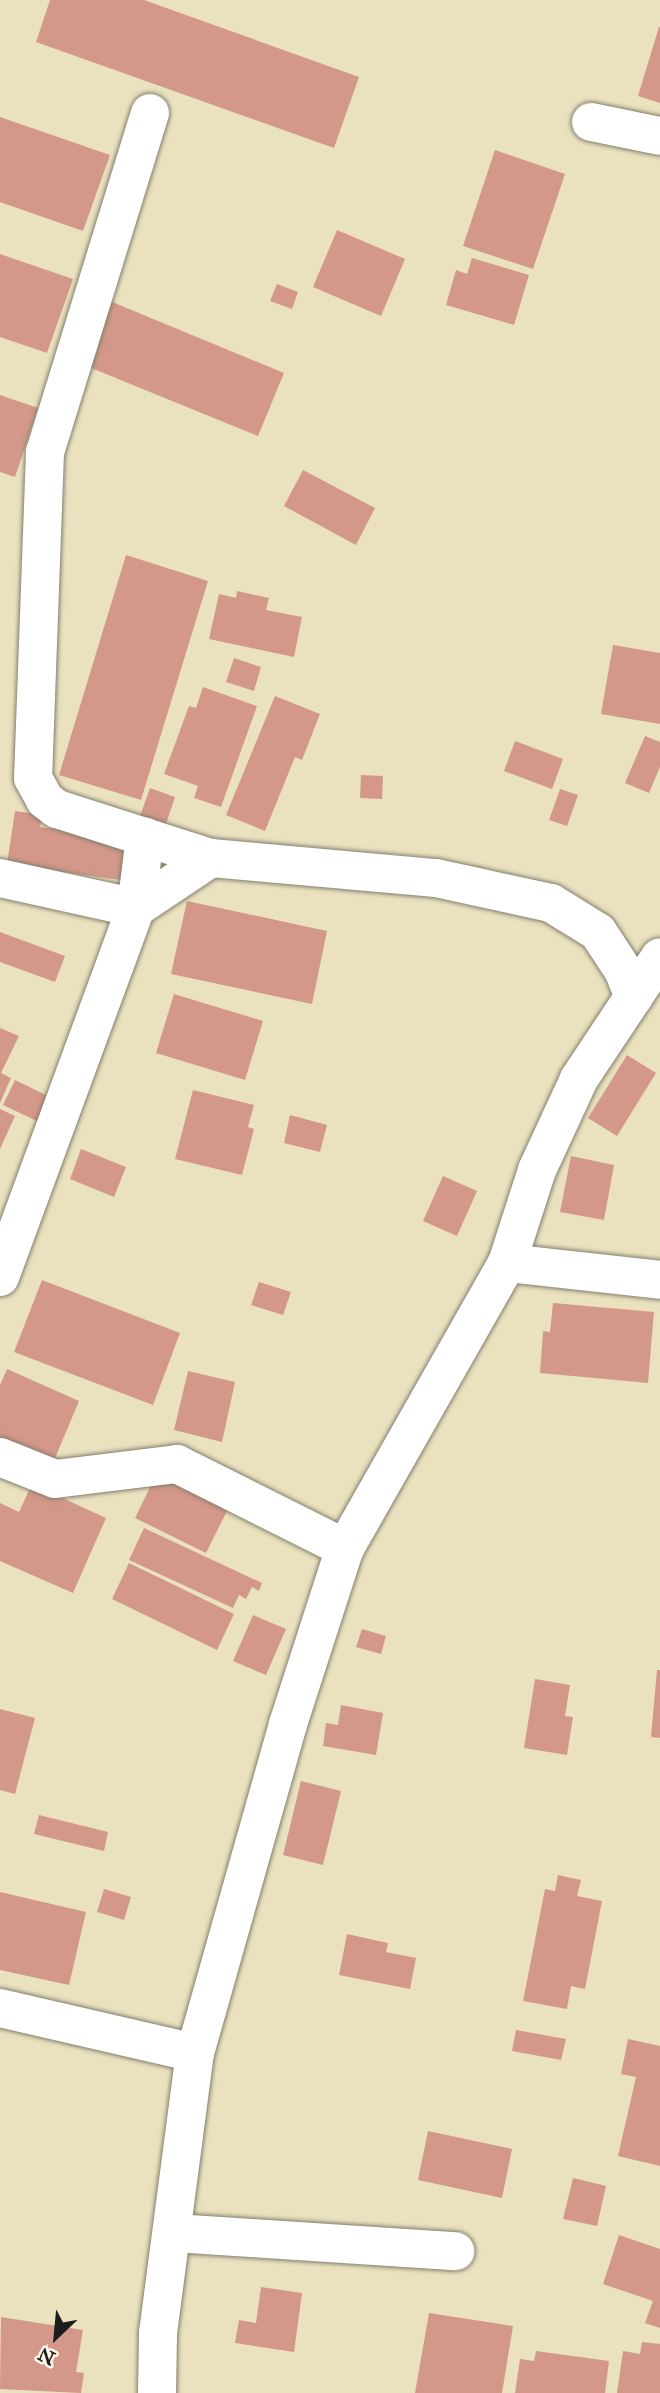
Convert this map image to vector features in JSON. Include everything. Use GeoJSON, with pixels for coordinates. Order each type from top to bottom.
{"type":"FeatureCollection","features":[{"type":"Feature","properties":{"kind":"street"},"geometry":{"type":"LineString","coordinates":[[150,113],[45,452],[33,778],[45,800],[57,809],[211,858],[436,878],[551,903],[597,932],[611,950],[634,997]]}},
{"type":"Feature","properties":{"kind":"street"},"geometry":{"type":"LineString","coordinates":[[591,122],[660,136]]}},
{"type":"Feature","properties":{"kind":"street"},"geometry":{"type":"LineString","coordinates":[[0,1276],[136,908],[145,836]]}},
{"type":"Feature","properties":{"kind":"street"},"geometry":{"type":"LineString","coordinates":[[0,878],[136,908],[211,858]]}},
{"type":"Feature","properties":{"kind":"street"},"geometry":{"type":"LineString","coordinates":[[157,2393],[159,2333],[174,2233],[195,2053],[288,1724],[345,1548],[507,1263],[537,1170],[579,1079],[659,959]]}},
{"type":"Feature","properties":{"kind":"street"},"geometry":{"type":"LineString","coordinates":[[507,1263],[660,1280]]}},
{"type":"Feature","properties":{"kind":"street"},"geometry":{"type":"LineString","coordinates":[[0,1457],[55,1479],[177,1464],[345,1548]]}},
{"type":"Feature","properties":{"kind":"street"},"geometry":{"type":"LineString","coordinates":[[0,2008],[195,2053]]}},
{"type":"Feature","properties":{"kind":"street"},"geometry":{"type":"LineString","coordinates":[[174,2233],[455,2250]]}},
{"type":"Feature","properties":{"kind":"building"},"geometry":{"type":"Polygon","coordinates":[[[50,0],[144,0],[359,77],[334,148],[36,42],[50,0]]]}},
{"type":"Feature","properties":{"kind":"building"},"geometry":{"type":"Polygon","coordinates":[[[660,27],[660,103],[638,96],[660,27]]]}},
{"type":"Feature","properties":{"kind":"building"},"geometry":{"type":"Polygon","coordinates":[[[0,117],[110,155],[83,231],[0,202],[0,117]]]}},
{"type":"Feature","properties":{"kind":"building"},"geometry":{"type":"Polygon","coordinates":[[[495,150],[565,174],[533,269],[463,246],[495,150]]]}},
{"type":"Feature","properties":{"kind":"building"},"geometry":{"type":"Polygon","coordinates":[[[337,230],[405,259],[381,316],[313,287],[337,230]]]}},
{"type":"Feature","properties":{"kind":"building"},"geometry":{"type":"Polygon","coordinates":[[[0,254],[73,279],[47,353],[0,337],[0,254]]]}},
{"type":"Feature","properties":{"kind":"building"},"geometry":{"type":"Polygon","coordinates":[[[472,258],[529,275],[514,325],[446,305],[456,270],[467,274],[472,258]]]}},
{"type":"Feature","properties":{"kind":"building"},"geometry":{"type":"Polygon","coordinates":[[[277,284],[298,292],[292,309],[270,301],[277,284]]]}},
{"type":"Feature","properties":{"kind":"building"},"geometry":{"type":"Polygon","coordinates":[[[105,299],[284,373],[258,436],[79,363],[105,299]]]}},
{"type":"Feature","properties":{"kind":"building"},"geometry":{"type":"Polygon","coordinates":[[[0,395],[38,408],[15,477],[0,472],[0,395]]]}},
{"type":"Feature","properties":{"kind":"building"},"geometry":{"type":"Polygon","coordinates":[[[303,470],[375,508],[356,545],[284,506],[303,470]]]}},
{"type":"Feature","properties":{"kind":"building"},"geometry":{"type":"Polygon","coordinates":[[[126,555],[208,581],[141,800],[59,775],[126,555]]]}},
{"type":"Feature","properties":{"kind":"building"},"geometry":{"type":"Polygon","coordinates":[[[237,591],[269,598],[266,610],[302,617],[294,657],[209,639],[219,594],[236,598],[237,591]]]}},
{"type":"Feature","properties":{"kind":"building"},"geometry":{"type":"Polygon","coordinates":[[[613,645],[660,653],[660,724],[601,714],[613,645]]]}},
{"type":"Feature","properties":{"kind":"building"},"geometry":{"type":"Polygon","coordinates":[[[234,658],[261,667],[254,691],[226,682],[234,658]]]}},
{"type":"Feature","properties":{"kind":"building"},"geometry":{"type":"Polygon","coordinates":[[[203,687],[257,706],[221,807],[194,798],[198,786],[164,774],[189,706],[196,708],[203,687]]]}},
{"type":"Feature","properties":{"kind":"building"},"geometry":{"type":"Polygon","coordinates":[[[275,696],[320,714],[302,760],[295,757],[265,831],[226,815],[275,696]]]}},
{"type":"Feature","properties":{"kind":"building"},"geometry":{"type":"Polygon","coordinates":[[[645,736],[660,742],[660,767],[649,793],[625,783],[645,736]]]}},
{"type":"Feature","properties":{"kind":"building"},"geometry":{"type":"Polygon","coordinates":[[[515,741],[563,759],[552,789],[504,771],[515,741]]]}},
{"type":"Feature","properties":{"kind":"building"},"geometry":{"type":"Polygon","coordinates":[[[361,775],[383,776],[382,799],[360,798],[361,775]]]}},
{"type":"Feature","properties":{"kind":"building"},"geometry":{"type":"Polygon","coordinates":[[[150,788],[175,797],[165,827],[139,819],[150,788]]]}},
{"type":"Feature","properties":{"kind":"building"},"geometry":{"type":"Polygon","coordinates":[[[560,789],[578,795],[567,826],[549,820],[560,789]]]}},
{"type":"Feature","properties":{"kind":"building"},"geometry":{"type":"Polygon","coordinates":[[[15,811],[42,815],[40,827],[133,840],[127,881],[7,864],[15,811]]]}},
{"type":"Feature","properties":{"kind":"building"},"geometry":{"type":"Polygon","coordinates":[[[187,901],[327,931],[312,1004],[171,974],[187,901]]]}},
{"type":"Feature","properties":{"kind":"building"},"geometry":{"type":"Polygon","coordinates":[[[0,932],[65,956],[55,982],[0,962],[0,932]]]}},
{"type":"Feature","properties":{"kind":"building"},"geometry":{"type":"Polygon","coordinates":[[[174,994],[263,1021],[245,1080],[156,1053],[174,994]]]}},
{"type":"Feature","properties":{"kind":"building"},"geometry":{"type":"Polygon","coordinates":[[[0,1028],[19,1036],[1,1073],[11,1078],[0,1103],[0,1028]]]}},
{"type":"Feature","properties":{"kind":"building"},"geometry":{"type":"Polygon","coordinates":[[[627,1055],[656,1073],[617,1136],[588,1118],[627,1055]]]}},
{"type":"Feature","properties":{"kind":"building"},"geometry":{"type":"Polygon","coordinates":[[[15,1080],[50,1097],[39,1122],[3,1105],[15,1080]]]}},
{"type":"Feature","properties":{"kind":"building"},"geometry":{"type":"Polygon","coordinates":[[[193,1090],[254,1105],[248,1127],[254,1129],[242,1175],[175,1159],[193,1090]]]}},
{"type":"Feature","properties":{"kind":"building"},"geometry":{"type":"Polygon","coordinates":[[[0,1109],[15,1116],[0,1149],[0,1109]]]}},
{"type":"Feature","properties":{"kind":"building"},"geometry":{"type":"Polygon","coordinates":[[[290,1115],[327,1125],[320,1152],[284,1143],[290,1115]]]}},
{"type":"Feature","properties":{"kind":"building"},"geometry":{"type":"Polygon","coordinates":[[[81,1149],[126,1167],[114,1197],[70,1179],[81,1149]]]}},
{"type":"Feature","properties":{"kind":"building"},"geometry":{"type":"Polygon","coordinates":[[[571,1156],[614,1165],[604,1220],[560,1212],[571,1156]]]}},
{"type":"Feature","properties":{"kind":"building"},"geometry":{"type":"Polygon","coordinates":[[[443,1176],[477,1191],[457,1236],[423,1221],[443,1176]]]}},
{"type":"Feature","properties":{"kind":"building"},"geometry":{"type":"Polygon","coordinates":[[[42,1280],[180,1333],[153,1405],[14,1352],[42,1280]]]}},
{"type":"Feature","properties":{"kind":"building"},"geometry":{"type":"Polygon","coordinates":[[[259,1282],[291,1292],[283,1315],[251,1305],[259,1282]]]}},
{"type":"Feature","properties":{"kind":"building"},"geometry":{"type":"Polygon","coordinates":[[[553,1303],[654,1312],[648,1383],[540,1373],[543,1331],[550,1332],[553,1303]]]}},
{"type":"Feature","properties":{"kind":"building"},"geometry":{"type":"Polygon","coordinates":[[[7,1369],[79,1401],[53,1463],[0,1441],[0,1385],[7,1369]]]}},
{"type":"Feature","properties":{"kind":"building"},"geometry":{"type":"Polygon","coordinates":[[[188,1371],[235,1382],[222,1442],[174,1430],[188,1371]]]}},
{"type":"Feature","properties":{"kind":"building"},"geometry":{"type":"Polygon","coordinates":[[[156,1475],[228,1509],[206,1553],[135,1518],[156,1475]]]}},
{"type":"Feature","properties":{"kind":"building"},"geometry":{"type":"Polygon","coordinates":[[[32,1484],[106,1518],[73,1593],[0,1561],[0,1503],[19,1512],[32,1484]]]}},
{"type":"Feature","properties":{"kind":"building"},"geometry":{"type":"Polygon","coordinates":[[[144,1528],[262,1583],[259,1591],[252,1587],[246,1599],[239,1595],[233,1608],[129,1560],[144,1528]]]}},
{"type":"Feature","properties":{"kind":"building"},"geometry":{"type":"Polygon","coordinates":[[[129,1563],[234,1614],[217,1650],[112,1599],[129,1563]]]}},
{"type":"Feature","properties":{"kind":"building"},"geometry":{"type":"Polygon","coordinates":[[[253,1615],[286,1629],[266,1675],[233,1661],[253,1615]]]}},
{"type":"Feature","properties":{"kind":"building"},"geometry":{"type":"Polygon","coordinates":[[[362,1629],[386,1636],[381,1654],[356,1647],[362,1629]]]}},
{"type":"Feature","properties":{"kind":"building"},"geometry":{"type":"Polygon","coordinates":[[[657,1670],[660,1670],[660,1738],[651,1737],[657,1670]]]}},
{"type":"Feature","properties":{"kind":"building"},"geometry":{"type":"Polygon","coordinates":[[[535,1679],[570,1685],[565,1716],[573,1717],[567,1755],[524,1748],[535,1679]]]}},
{"type":"Feature","properties":{"kind":"building"},"geometry":{"type":"Polygon","coordinates":[[[341,1705],[383,1713],[376,1755],[323,1746],[326,1723],[338,1725],[341,1705]]]}},
{"type":"Feature","properties":{"kind":"building"},"geometry":{"type":"Polygon","coordinates":[[[0,1709],[35,1718],[15,1794],[0,1790],[0,1709]]]}},
{"type":"Feature","properties":{"kind":"building"},"geometry":{"type":"Polygon","coordinates":[[[301,1781],[341,1791],[323,1865],[283,1855],[301,1781]]]}},
{"type":"Feature","properties":{"kind":"building"},"geometry":{"type":"Polygon","coordinates":[[[39,1815],[108,1832],[104,1851],[34,1834],[39,1815]]]}},
{"type":"Feature","properties":{"kind":"building"},"geometry":{"type":"Polygon","coordinates":[[[558,1875],[581,1880],[577,1896],[602,1901],[585,1989],[571,1986],[567,2009],[523,2001],[545,1889],[555,1891],[558,1875]]]}},
{"type":"Feature","properties":{"kind":"building"},"geometry":{"type":"Polygon","coordinates":[[[104,1889],[131,1897],[124,1920],[97,1912],[104,1889]]]}},
{"type":"Feature","properties":{"kind":"building"},"geometry":{"type":"Polygon","coordinates":[[[0,1892],[86,1912],[69,1985],[0,1970],[0,1892]]]}},
{"type":"Feature","properties":{"kind":"building"},"geometry":{"type":"Polygon","coordinates":[[[347,1934],[388,1943],[386,1952],[416,1958],[410,1989],[339,1975],[347,1934]]]}},
{"type":"Feature","properties":{"kind":"building"},"geometry":{"type":"Polygon","coordinates":[[[516,2030],[566,2039],[561,2060],[512,2051],[516,2030]]]}},
{"type":"Feature","properties":{"kind":"building"},"geometry":{"type":"Polygon","coordinates":[[[628,2039],[660,2046],[660,2166],[618,2156],[636,2077],[621,2074],[628,2039]]]}},
{"type":"Feature","properties":{"kind":"building"},"geometry":{"type":"Polygon","coordinates":[[[428,2131],[512,2149],[502,2198],[418,2180],[428,2131]]]}},
{"type":"Feature","properties":{"kind":"building"},"geometry":{"type":"Polygon","coordinates":[[[573,2178],[606,2186],[597,2226],[563,2219],[573,2178]]]}},
{"type":"Feature","properties":{"kind":"building"},"geometry":{"type":"Polygon","coordinates":[[[619,2235],[660,2249],[660,2328],[645,2323],[653,2301],[603,2284],[619,2235]]]}},
{"type":"Feature","properties":{"kind":"building"},"geometry":{"type":"Polygon","coordinates":[[[261,2287],[302,2293],[294,2352],[235,2343],[239,2320],[256,2323],[261,2287]]]}},
{"type":"Feature","properties":{"kind":"building"},"geometry":{"type":"Polygon","coordinates":[[[429,2313],[513,2326],[502,2393],[415,2393],[429,2313]]]}},
{"type":"Feature","properties":{"kind":"building"},"geometry":{"type":"Polygon","coordinates":[[[1,2317],[83,2330],[76,2372],[84,2373],[81,2393],[0,2389],[1,2317]]]}},
{"type":"Feature","properties":{"kind":"building"},"geometry":{"type":"Polygon","coordinates":[[[642,2342],[660,2344],[660,2393],[617,2393],[623,2351],[640,2354],[642,2342]]]}},
{"type":"Feature","properties":{"kind":"building"},"geometry":{"type":"Polygon","coordinates":[[[536,2351],[609,2361],[605,2393],[515,2393],[520,2359],[534,2361],[536,2351]]]}}]}
